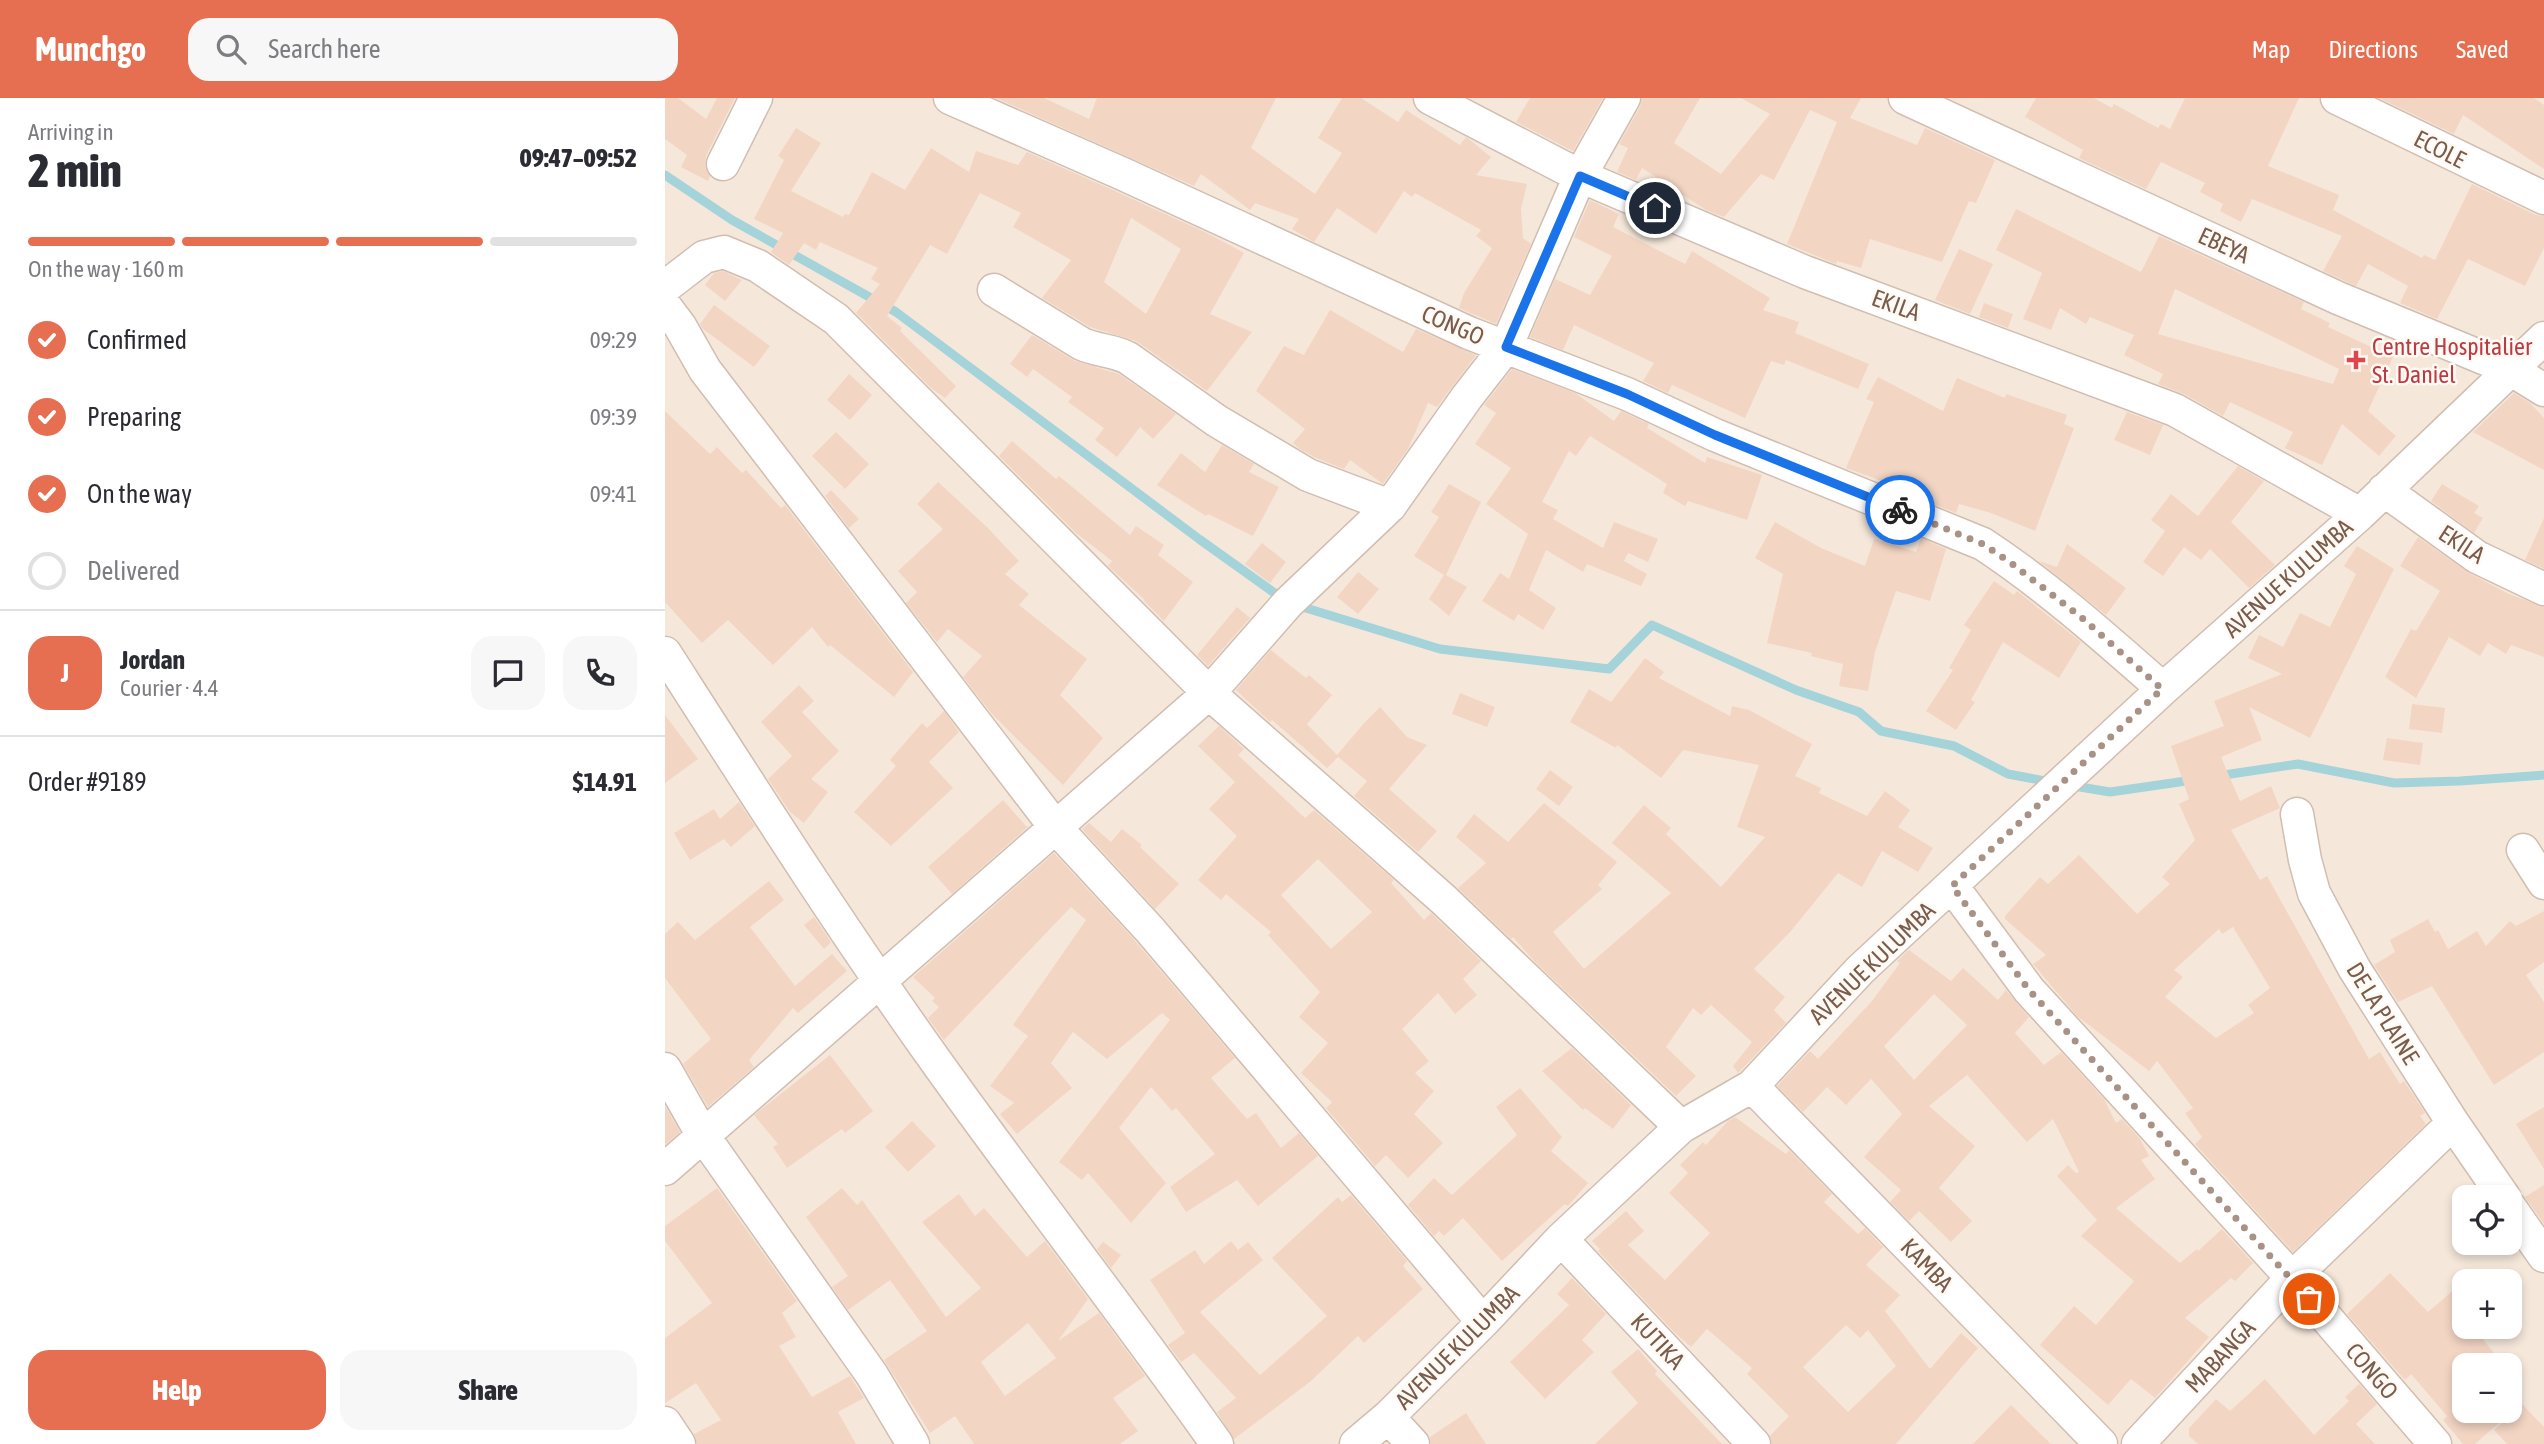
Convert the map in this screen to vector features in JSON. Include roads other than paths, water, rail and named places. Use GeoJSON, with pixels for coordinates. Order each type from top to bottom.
{"type":"FeatureCollection","features":[{"type":"Feature","properties":{"kind":"street"},"geometry":{"type":"LineString","coordinates":[[723,164],[756,98]]}},
{"type":"Feature","properties":{"kind":"street","name":"CONGO"},"geometry":{"type":"LineString","coordinates":[[950,98],[1123,174],[1469,333],[1627,394],[1715,435],[1983,544],[2081,617],[2162,689]]}},
{"type":"Feature","properties":{"kind":"street","name":"EKILA"},"geometry":{"type":"LineString","coordinates":[[1430,98],[1580,176],[1805,272],[2175,410],[2360,514]]}},
{"type":"Feature","properties":{"kind":"street"},"geometry":{"type":"LineString","coordinates":[[665,1169],[1209,693],[1288,603],[1390,506],[1506,347],[1580,176],[1624,98]]}},
{"type":"Feature","properties":{"kind":"street","name":"EBEYA"},"geometry":{"type":"LineString","coordinates":[[1905,98],[2337,298],[2509,369],[2544,390]]}},
{"type":"Feature","properties":{"kind":"street","name":"ECOLE"},"geometry":{"type":"LineString","coordinates":[[2337,98],[2544,198]]}},
{"type":"Feature","properties":{"kind":"street"},"geometry":{"type":"LineString","coordinates":[[665,287],[704,257],[724,252],[758,266],[836,319],[1209,693],[1444,900],[1681,1127]]}},
{"type":"Feature","properties":{"kind":"street"},"geometry":{"type":"LineString","coordinates":[[994,290],[1082,344],[1094,349],[1116,352],[1128,358],[1217,421],[1308,475],[1390,506]]}},
{"type":"Feature","properties":{"kind":"street"},"geometry":{"type":"LineString","coordinates":[[665,306],[680,326],[705,370],[1056,828],[1150,930],[1483,1322]]}},
{"type":"Feature","properties":{"kind":"street","name":"AVENUE KULUMBA"},"geometry":{"type":"LineString","coordinates":[[1356,1444],[1388,1417],[1483,1322],[1561,1239],[1681,1127],[1752,1086],[1860,970],[2162,689],[2360,514],[2544,338]]}},
{"type":"Feature","properties":{"kind":"street","name":"EKILA"},"geometry":{"type":"LineString","coordinates":[[2385,490],[2477,557],[2544,589]]}},
{"type":"Feature","properties":{"kind":"street"},"geometry":{"type":"LineString","coordinates":[[665,653],[879,981],[1022,1182],[1132,1325],[1217,1444]]}},
{"type":"Feature","properties":{"kind":"street","name":"DE LA PLAINE"},"geometry":{"type":"LineString","coordinates":[[2297,814],[2314,893],[2354,968],[2496,1185]]}},
{"type":"Feature","properties":{"kind":"street"},"geometry":{"type":"LineString","coordinates":[[2523,850],[2544,883]]}},
{"type":"Feature","properties":{"kind":"street","name":"CONGO"},"geometry":{"type":"LineString","coordinates":[[1952,886],[2029,990],[2292,1278],[2435,1444]]}},
{"type":"Feature","properties":{"kind":"street"},"geometry":{"type":"LineString","coordinates":[[665,1069],[702,1134],[872,1375],[913,1444]]}},
{"type":"Feature","properties":{"kind":"street","name":"KAMBA"},"geometry":{"type":"LineString","coordinates":[[1752,1086],[2101,1444]]}},
{"type":"Feature","properties":{"kind":"street","name":"MABANGA"},"geometry":{"type":"LineString","coordinates":[[2138,1444],[2292,1278],[2453,1123]]}},
{"type":"Feature","properties":{"kind":"street"},"geometry":{"type":"LineString","coordinates":[[2522,1225],[2544,1256]]}},
{"type":"Feature","properties":{"kind":"street","name":"KUTIKA"},"geometry":{"type":"LineString","coordinates":[[1561,1239],[1755,1444]]}},
{"type":"Feature","properties":{"kind":"street"},"geometry":{"type":"LineString","coordinates":[[1388,1417],[1413,1444]]}},
{"type":"Feature","properties":{"kind":"street"},"geometry":{"type":"LineString","coordinates":[[665,1423],[679,1444]]}},
{"type":"Feature","properties":{"kind":"waterway"},"geometry":{"type":"LineString","coordinates":[[665,175],[732,220],[896,312],[1283,599]]}},
{"type":"Feature","properties":{"kind":"waterway"},"geometry":{"type":"LineString","coordinates":[[1296,605],[1440,649],[1609,669],[1652,625],[1796,690],[1859,712],[1881,731],[1954,746],[2008,774],[2051,782]]}},
{"type":"Feature","properties":{"kind":"waterway"},"geometry":{"type":"LineString","coordinates":[[2217,776],[2298,764],[2394,783],[2544,775]]}},
{"type":"Feature","properties":{"kind":"waterway"},"geometry":{"type":"LineString","coordinates":[[2068,785],[2110,792],[2193,780]]}},
{"type":"Feature","properties":{"kind":"place","name":"Centre Hospitalier St. Daniel"},"geometry":{"type":"Point","coordinates":[2356,360]}}]}
